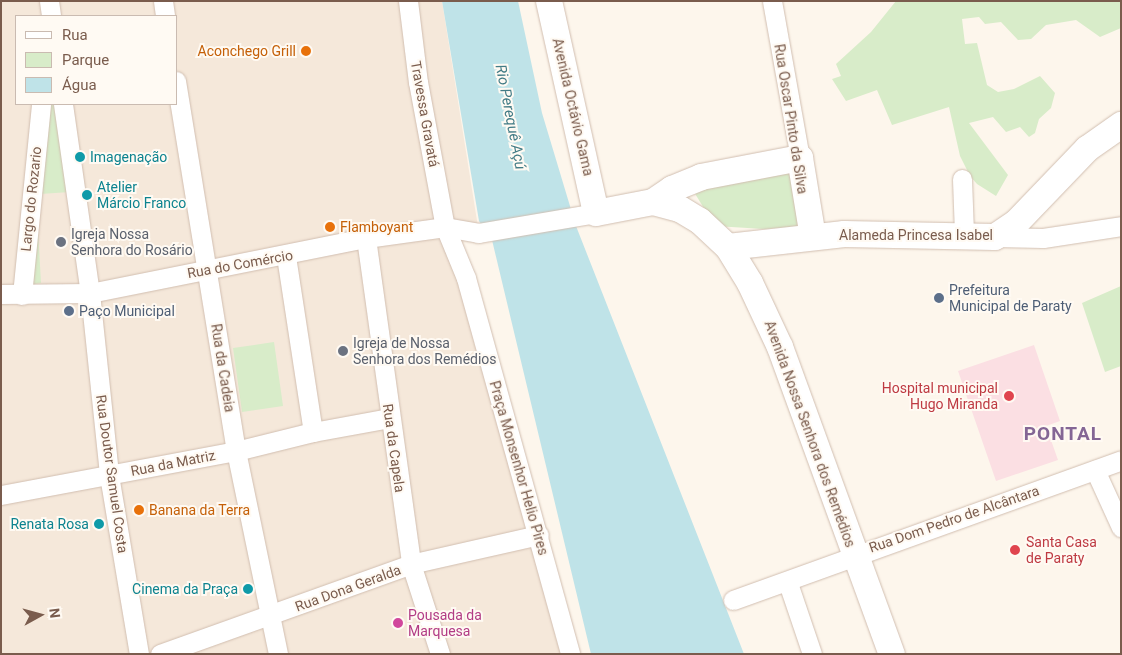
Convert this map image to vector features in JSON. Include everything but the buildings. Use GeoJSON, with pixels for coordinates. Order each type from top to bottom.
{"type":"FeatureCollection","features":[{"type":"Feature","properties":{"kind":"street"},"geometry":{"type":"LineString","coordinates":[[163,1],[165,15]]}},
{"type":"Feature","properties":{"kind":"street","name":"Travessa Gravatá"},"geometry":{"type":"LineString","coordinates":[[408,1],[418,82],[445,227]]}},
{"type":"Feature","properties":{"kind":"street","name":"Avenida Octávio Gama"},"geometry":{"type":"LineString","coordinates":[[549,1],[587,214]]}},
{"type":"Feature","properties":{"kind":"street","name":"Rua Oscar Pinto da Silva"},"geometry":{"type":"LineString","coordinates":[[772,1],[813,237]]}},
{"type":"Feature","properties":{"kind":"street","name":"Rua da Cadeia"},"geometry":{"type":"LineString","coordinates":[[178,93],[236,451],[278,654]]}},
{"type":"Feature","properties":{"kind":"street","name":"Largo do Rozario"},"geometry":{"type":"LineString","coordinates":[[22,295],[40,105]]}},
{"type":"Feature","properties":{"kind":"street"},"geometry":{"type":"LineString","coordinates":[[63,105],[90,293]]}},
{"type":"Feature","properties":{"kind":"street","name":"Alameda Princesa Isabel"},"geometry":{"type":"LineString","coordinates":[[728,246],[813,237],[964,234],[995,237],[1036,205],[1087,149],[1121,125]]}},
{"type":"Feature","properties":{"kind":"street"},"geometry":{"type":"LineString","coordinates":[[587,214],[653,202],[672,189],[701,177],[800,158]]}},
{"type":"Feature","properties":{"kind":"street"},"geometry":{"type":"LineString","coordinates":[[962,179],[964,234]]}},
{"type":"Feature","properties":{"kind":"street","name":"Avenida Nossa Senhora dos Remédios"},"geometry":{"type":"LineString","coordinates":[[653,202],[680,209],[728,246],[750,283],[780,347],[892,654]]}},
{"type":"Feature","properties":{"kind":"street","name":"Rua do Comércio"},"geometry":{"type":"LineString","coordinates":[[1,294],[90,293],[208,269],[286,256],[366,238],[445,227],[478,233],[587,214]]}},
{"type":"Feature","properties":{"kind":"street"},"geometry":{"type":"LineString","coordinates":[[995,237],[1042,238],[1121,226]]}},
{"type":"Feature","properties":{"kind":"street","name":"Praça Monsenhor Helio Pires"},"geometry":{"type":"LineString","coordinates":[[445,227],[466,278],[539,535],[570,654]]}},
{"type":"Feature","properties":{"kind":"street","name":"Rua da Capela"},"geometry":{"type":"LineString","coordinates":[[366,238],[389,418],[411,564],[440,654]]}},
{"type":"Feature","properties":{"kind":"street"},"geometry":{"type":"LineString","coordinates":[[286,256],[313,432]]}},
{"type":"Feature","properties":{"kind":"street","name":"Rua Doutor Samuel Costa"},"geometry":{"type":"LineString","coordinates":[[90,293],[109,475],[140,654]]}},
{"type":"Feature","properties":{"kind":"street","name":"Rua da Matriz"},"geometry":{"type":"LineString","coordinates":[[1,495],[236,451],[313,432],[389,418]]}},
{"type":"Feature","properties":{"kind":"street","name":"Rua Dom Pedro de Alcântara"},"geometry":{"type":"LineString","coordinates":[[732,600],[788,583],[855,554],[1121,460]]}},
{"type":"Feature","properties":{"kind":"street"},"geometry":{"type":"LineString","coordinates":[[1094,470],[1121,527]]}},
{"type":"Feature","properties":{"kind":"street","name":"Rua Dona Geralda"},"geometry":{"type":"LineString","coordinates":[[160,654],[269,617],[411,564],[539,535]]}},
{"type":"Feature","properties":{"kind":"street"},"geometry":{"type":"LineString","coordinates":[[788,583],[812,654]]}},
{"type":"Feature","properties":{"kind":"shaded area"},"geometry":{"type":"Polygon","coordinates":[[[1,1],[442,1],[478,227],[452,230],[568,654],[1,654],[1,1]]]}},
{"type":"Feature","properties":{"kind":"shaded area","name":"Hospital municipal Hugo Miranda"},"geometry":{"type":"Polygon","coordinates":[[[1034,345],[1060,421],[1046,426],[1058,460],[996,481],[958,371],[1034,345]]]}},
{"type":"Feature","properties":{"kind":"green space"},"geometry":{"type":"Polygon","coordinates":[[[896,1],[1121,1],[1121,28],[1100,37],[1076,20],[1046,25],[1031,39],[1018,40],[1001,22],[985,24],[979,17],[962,19],[965,44],[977,43],[987,85],[998,92],[1014,89],[1040,76],[1055,93],[1051,108],[1039,119],[1035,133],[1029,137],[1020,127],[1006,132],[993,117],[969,123],[1008,175],[996,196],[977,184],[970,176],[960,156],[949,107],[892,125],[877,90],[846,101],[832,79],[841,76],[836,64],[871,32],[896,1]]]}},
{"type":"Feature","properties":{"kind":"green space"},"geometry":{"type":"Polygon","coordinates":[[[51,105],[58,105],[70,192],[40,194],[51,105]]]}},
{"type":"Feature","properties":{"kind":"green space"},"geometry":{"type":"Polygon","coordinates":[[[789,167],[807,227],[765,229],[715,226],[689,184],[789,167]]]}},
{"type":"Feature","properties":{"kind":"green space"},"geometry":{"type":"Polygon","coordinates":[[[38,228],[41,283],[29,285],[33,229],[38,228]]]}},
{"type":"Feature","properties":{"kind":"green space"},"geometry":{"type":"Polygon","coordinates":[[[1121,286],[1121,366],[1105,372],[1082,303],[1121,286]]]}},
{"type":"Feature","properties":{"kind":"green space"},"geometry":{"type":"Polygon","coordinates":[[[274,342],[283,406],[242,412],[233,348],[274,342]]]}},
{"type":"Feature","properties":{"kind":"water","name":"Rio Perequê Açú"},"geometry":{"type":"Polygon","coordinates":[[[442,1],[518,1],[542,113],[576,226],[744,654],[591,654],[492,240],[479,221],[442,1]]]}},
{"type":"Feature","properties":{"kind":"place","name":"Aconchego Grill"},"geometry":{"type":"Point","coordinates":[306,51]}},
{"type":"Feature","properties":{"kind":"place","name":"Imagenação"},"geometry":{"type":"Point","coordinates":[80,157]}},
{"type":"Feature","properties":{"kind":"place","name":"Atelier Márcio Franco"},"geometry":{"type":"Point","coordinates":[87,195]}},
{"type":"Feature","properties":{"kind":"place","name":"Flamboyant"},"geometry":{"type":"Point","coordinates":[330,227]}},
{"type":"Feature","properties":{"kind":"place","name":"Igreja Nossa Senhora do Rosário"},"geometry":{"type":"Point","coordinates":[61,242]}},
{"type":"Feature","properties":{"kind":"place","name":"Prefeitura Municipal de Paraty"},"geometry":{"type":"Point","coordinates":[939,298]}},
{"type":"Feature","properties":{"kind":"place","name":"Paço Municipal"},"geometry":{"type":"Point","coordinates":[69,311]}},
{"type":"Feature","properties":{"kind":"place","name":"Igreja de Nossa Senhora dos Remédios"},"geometry":{"type":"Point","coordinates":[343,351]}},
{"type":"Feature","properties":{"kind":"place","name":"Hospital municipal Hugo Miranda"},"geometry":{"type":"Point","coordinates":[1009,396]}},
{"type":"Feature","properties":{"kind":"place","name":"Banana da Terra"},"geometry":{"type":"Point","coordinates":[139,510]}},
{"type":"Feature","properties":{"kind":"place","name":"Renata Rosa"},"geometry":{"type":"Point","coordinates":[99,524]}},
{"type":"Feature","properties":{"kind":"place","name":"Santa Casa de Paraty"},"geometry":{"type":"Point","coordinates":[1015,550]}},
{"type":"Feature","properties":{"kind":"place","name":"Cinema da Praça"},"geometry":{"type":"Point","coordinates":[248,589]}},
{"type":"Feature","properties":{"kind":"place","name":"Pousada da Marquesa"},"geometry":{"type":"Point","coordinates":[398,623]}},
{"type":"Feature","properties":{"kind":"district","name":"PONTAL"},"geometry":{"type":"Point","coordinates":[1063,434]}}]}
